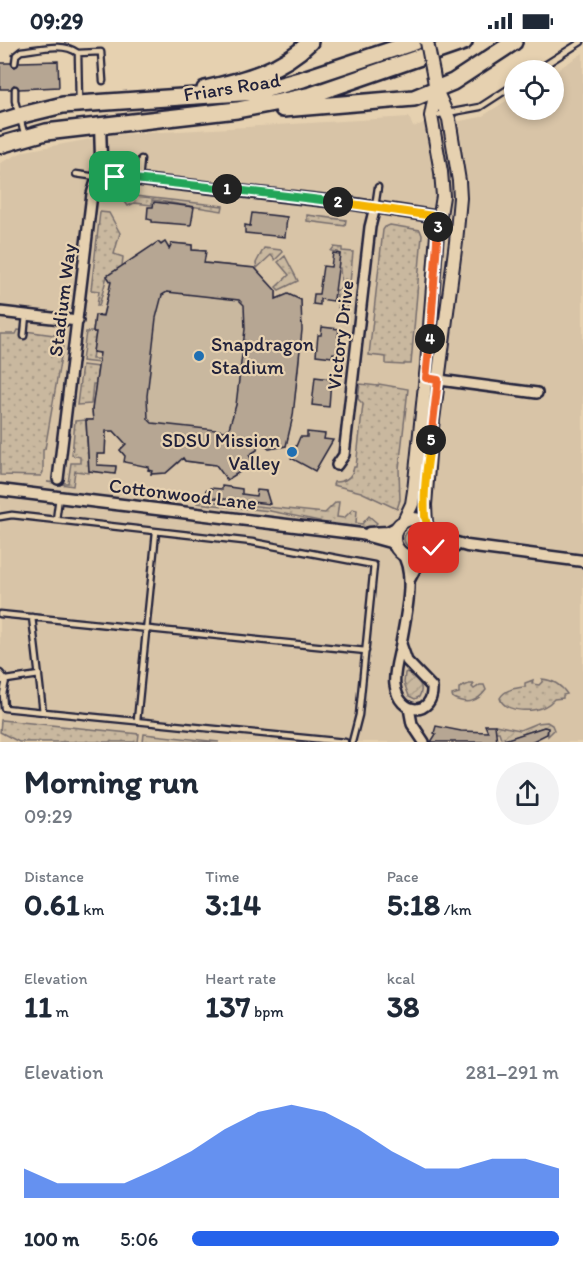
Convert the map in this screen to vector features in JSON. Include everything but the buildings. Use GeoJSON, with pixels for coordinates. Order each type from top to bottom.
{"type":"FeatureCollection","features":[{"type":"Feature","properties":{"kind":"highway"},"geometry":{"type":"LineString","coordinates":[[168,99],[249,78],[270,70],[288,60],[310,42]]}},
{"type":"Feature","properties":{"kind":"highway","name":"Friars Road"},"geometry":{"type":"LineString","coordinates":[[0,122],[63,105],[256,92],[303,80],[415,42]]}},
{"type":"Feature","properties":{"kind":"highway","name":"Friars Road"},"geometry":{"type":"LineString","coordinates":[[0,145],[45,132],[237,110],[311,94],[464,42]]}},
{"type":"Feature","properties":{"kind":"highway"},"geometry":{"type":"LineString","coordinates":[[237,110],[281,109],[414,98],[457,80],[514,42]]}},
{"type":"Feature","properties":{"kind":"main road"},"geometry":{"type":"LineString","coordinates":[[427,42],[436,90],[447,114],[459,181],[459,219],[432,379],[413,497],[394,538],[399,549],[411,556],[425,552],[431,544],[425,496],[432,379],[440,217],[444,196],[431,117],[436,90]]}},
{"type":"Feature","properties":{"kind":"main road"},"geometry":{"type":"LineString","coordinates":[[440,217],[459,219]]}},
{"type":"Feature","properties":{"kind":"main road"},"geometry":{"type":"LineString","coordinates":[[401,524],[416,519],[429,528]]}},
{"type":"Feature","properties":{"kind":"street","name":"Stadium Way"},"geometry":{"type":"LineString","coordinates":[[58,479],[92,194],[101,157],[100,125]]}},
{"type":"Feature","properties":{"kind":"street"},"geometry":{"type":"LineString","coordinates":[[98,176],[375,207],[440,217]]}},
{"type":"Feature","properties":{"kind":"street","name":"Victory Drive"},"geometry":{"type":"LineString","coordinates":[[337,465],[344,454],[370,226],[375,207]]}},
{"type":"Feature","properties":{"kind":"street"},"geometry":{"type":"LineString","coordinates":[[0,312],[78,321]]}},
{"type":"Feature","properties":{"kind":"street"},"geometry":{"type":"LineString","coordinates":[[432,379],[537,393]]}},
{"type":"Feature","properties":{"kind":"street","name":"Cottonwood Lane"},"geometry":{"type":"LineString","coordinates":[[0,490],[362,534],[390,542],[399,549]]}},
{"type":"Feature","properties":{"kind":"street","name":"Cottonwood Lane"},"geometry":{"type":"LineString","coordinates":[[362,534],[388,532],[401,524]]}},
{"type":"Feature","properties":{"kind":"street"},"geometry":{"type":"LineString","coordinates":[[429,528],[443,539],[467,546]]}},
{"type":"Feature","properties":{"kind":"street"},"geometry":{"type":"LineString","coordinates":[[409,581],[425,552],[438,546],[467,546],[583,561]]}},
{"type":"Feature","properties":{"kind":"street"},"geometry":{"type":"LineString","coordinates":[[399,549],[407,560],[409,581],[395,685],[402,704],[415,709],[428,704],[432,696],[432,687],[407,660],[402,644]]}},
{"type":"Feature","properties":{"kind":"street"},"geometry":{"type":"LineString","coordinates":[[409,708],[412,724],[424,742]]}},
{"type":"Feature","properties":{"kind":"lane"},"geometry":{"type":"LineString","coordinates":[[553,60],[581,42]]}},
{"type":"Feature","properties":{"kind":"lane"},"geometry":{"type":"LineString","coordinates":[[15,63],[16,55],[21,51],[64,45],[72,47],[78,53],[79,104]]}},
{"type":"Feature","properties":{"kind":"lane"},"geometry":{"type":"LineString","coordinates":[[78,53],[101,52],[103,81]]}},
{"type":"Feature","properties":{"kind":"lane"},"geometry":{"type":"LineString","coordinates":[[15,89],[15,101],[25,136]]}},
{"type":"Feature","properties":{"kind":"lane"},"geometry":{"type":"LineString","coordinates":[[431,117],[480,107],[504,91]]}},
{"type":"Feature","properties":{"kind":"lane"},"geometry":{"type":"LineString","coordinates":[[139,180],[141,159]]}},
{"type":"Feature","properties":{"kind":"lane"},"geometry":{"type":"LineString","coordinates":[[76,174],[98,176]]}},
{"type":"Feature","properties":{"kind":"lane"},"geometry":{"type":"LineString","coordinates":[[375,207],[378,187]]}},
{"type":"Feature","properties":{"kind":"lane"},"geometry":{"type":"LineString","coordinates":[[24,336],[26,315]]}},
{"type":"Feature","properties":{"kind":"lane"},"geometry":{"type":"LineString","coordinates":[[56,520],[59,497]]}},
{"type":"Feature","properties":{"kind":"lane"},"geometry":{"type":"LineString","coordinates":[[0,517],[12,515],[252,542],[374,565],[359,715],[352,742]]}},
{"type":"Feature","properties":{"kind":"lane"},"geometry":{"type":"LineString","coordinates":[[137,722],[156,532]]}},
{"type":"Feature","properties":{"kind":"lane"},"geometry":{"type":"LineString","coordinates":[[0,614],[366,651]]}},
{"type":"Feature","properties":{"kind":"lane"},"geometry":{"type":"LineString","coordinates":[[32,617],[43,712]]}},
{"type":"Feature","properties":{"kind":"lane"},"geometry":{"type":"LineString","coordinates":[[0,673],[6,680]]}},
{"type":"Feature","properties":{"kind":"lane"},"geometry":{"type":"LineString","coordinates":[[0,681],[39,675]]}},
{"type":"Feature","properties":{"kind":"lane"},"geometry":{"type":"LineString","coordinates":[[6,680],[3,694],[4,708],[345,742]]}},
{"type":"Feature","properties":{"kind":"shaded area","name":"SDSU Mission Valley"},"geometry":{"type":"Polygon","coordinates":[[[583,53],[583,742],[0,742],[0,163],[25,151],[113,135],[409,117],[413,127],[453,113],[455,122],[481,117],[504,102],[504,120],[564,120],[564,65],[583,53]]]}},
{"type":"Feature","properties":{"kind":"shaded area"},"geometry":{"type":"Polygon","coordinates":[[[126,195],[223,206],[222,211],[152,200],[152,205],[134,203],[128,206],[125,202],[126,195]]]}},
{"type":"Feature","properties":{"kind":"shaded area"},"geometry":{"type":"Polygon","coordinates":[[[100,212],[109,213],[120,233],[114,254],[123,257],[122,266],[107,276],[99,306],[97,306],[99,291],[91,290],[100,212]]]}},
{"type":"Feature","properties":{"kind":"shaded area"},"geometry":{"type":"Polygon","coordinates":[[[307,215],[346,220],[345,226],[307,221],[307,215]]]}},
{"type":"Feature","properties":{"kind":"shaded area"},"geometry":{"type":"Polygon","coordinates":[[[390,225],[420,230],[422,235],[411,364],[404,365],[386,364],[386,357],[369,355],[383,230],[390,225]]]}},
{"type":"Feature","properties":{"kind":"shaded area","name":"Snapdragon Stadium"},"geometry":{"type":"Polygon","coordinates":[[[158,242],[161,244],[165,242],[169,248],[172,243],[192,245],[192,250],[205,251],[204,263],[255,268],[276,291],[276,299],[288,294],[301,300],[298,374],[286,446],[269,449],[259,441],[257,450],[243,459],[245,463],[251,459],[254,463],[233,476],[224,475],[216,465],[185,461],[182,458],[167,458],[179,462],[166,473],[151,474],[149,467],[127,458],[120,450],[126,444],[114,431],[106,431],[105,454],[97,454],[97,465],[116,467],[115,474],[89,471],[86,420],[93,420],[92,410],[100,353],[93,352],[96,332],[93,332],[95,315],[103,315],[111,282],[107,276],[158,242]]]}},
{"type":"Feature","properties":{"kind":"shaded area"},"geometry":{"type":"Polygon","coordinates":[[[334,247],[342,248],[342,251],[353,252],[350,283],[341,282],[340,268],[338,268],[340,254],[331,251],[334,247]]]}},
{"type":"Feature","properties":{"kind":"shaded area"},"geometry":{"type":"Polygon","coordinates":[[[264,248],[283,252],[275,260],[271,255],[257,268],[256,263],[264,248]]]}},
{"type":"Feature","properties":{"kind":"shaded area"},"geometry":{"type":"Polygon","coordinates":[[[285,256],[298,281],[279,290],[276,287],[289,275],[278,262],[285,256]]]}},
{"type":"Feature","properties":{"kind":"shaded area"},"geometry":{"type":"Polygon","coordinates":[[[341,285],[349,286],[347,309],[338,308],[339,302],[335,302],[336,290],[340,290],[341,285]]]}},
{"type":"Feature","properties":{"kind":"shaded area"},"geometry":{"type":"Polygon","coordinates":[[[18,330],[61,336],[64,339],[43,450],[41,476],[0,475],[0,334],[16,334],[18,330]]]}},
{"type":"Feature","properties":{"kind":"shaded area"},"geometry":{"type":"Polygon","coordinates":[[[86,332],[96,332],[92,359],[99,359],[99,363],[82,361],[86,332]]]}},
{"type":"Feature","properties":{"kind":"shaded area"},"geometry":{"type":"Polygon","coordinates":[[[82,365],[98,367],[96,384],[93,384],[91,404],[77,405],[82,365]]]}},
{"type":"Feature","properties":{"kind":"shaded area"},"geometry":{"type":"Polygon","coordinates":[[[360,384],[378,386],[379,384],[408,389],[399,469],[400,500],[397,509],[361,492],[333,485],[334,482],[347,479],[356,467],[363,404],[358,399],[360,384]]]}},
{"type":"Feature","properties":{"kind":"shaded area"},"geometry":{"type":"Polygon","coordinates":[[[86,420],[89,473],[75,471],[73,486],[47,482],[68,483],[71,463],[80,463],[80,457],[72,455],[75,421],[86,420]]]}},
{"type":"Feature","properties":{"kind":"shaded area"},"geometry":{"type":"Polygon","coordinates":[[[197,500],[325,513],[336,502],[339,502],[337,517],[344,518],[353,509],[357,510],[356,523],[362,524],[369,516],[377,523],[372,528],[320,523],[320,521],[270,511],[197,503],[197,500]]]}},
{"type":"Feature","properties":{"kind":"shaded area"},"geometry":{"type":"Polygon","coordinates":[[[413,530],[419,533],[422,539],[419,545],[413,548],[407,545],[404,539],[407,533],[413,530]]]}},
{"type":"Feature","properties":{"kind":"shaded area"},"geometry":{"type":"Polygon","coordinates":[[[407,672],[421,686],[421,693],[415,699],[409,696],[404,683],[407,672]]]}},
{"type":"Feature","properties":{"kind":"shaded area"},"geometry":{"type":"Polygon","coordinates":[[[542,679],[550,680],[567,694],[563,695],[563,698],[554,699],[542,708],[528,710],[507,707],[500,698],[508,691],[525,687],[525,683],[533,680],[532,684],[539,685],[542,679]]]}},
{"type":"Feature","properties":{"kind":"shaded area"},"geometry":{"type":"Polygon","coordinates":[[[474,684],[472,687],[474,689],[484,685],[486,690],[479,697],[467,702],[453,698],[452,695],[459,693],[459,688],[474,684]]]}},
{"type":"Feature","properties":{"kind":"shaded area"},"geometry":{"type":"Polygon","coordinates":[[[1,720],[139,734],[138,742],[19,742],[0,732],[1,720]]]}},
{"type":"Feature","properties":{"kind":"shaded area"},"geometry":{"type":"Polygon","coordinates":[[[547,722],[554,730],[548,736],[548,728],[544,727],[505,740],[504,737],[501,738],[499,732],[495,732],[495,725],[520,730],[537,723],[547,722]]]}},
{"type":"Feature","properties":{"kind":"shaded area"},"geometry":{"type":"Polygon","coordinates":[[[144,734],[219,742],[143,742],[144,734]]]}},
{"type":"Feature","properties":{"kind":"place","name":"Snapdragon Stadium"},"geometry":{"type":"Point","coordinates":[199,356]}},
{"type":"Feature","properties":{"kind":"place","name":"SDSU Mission Valley"},"geometry":{"type":"Point","coordinates":[292,452]}},
{"type":"Feature","properties":{"kind":"route"},"geometry":{"type":"LineString","coordinates":[[115,177],[354,204],[440,217],[426,378],[438,380],[424,505],[426,524],[432,535],[431,544],[426,551],[434,548]]}}]}
